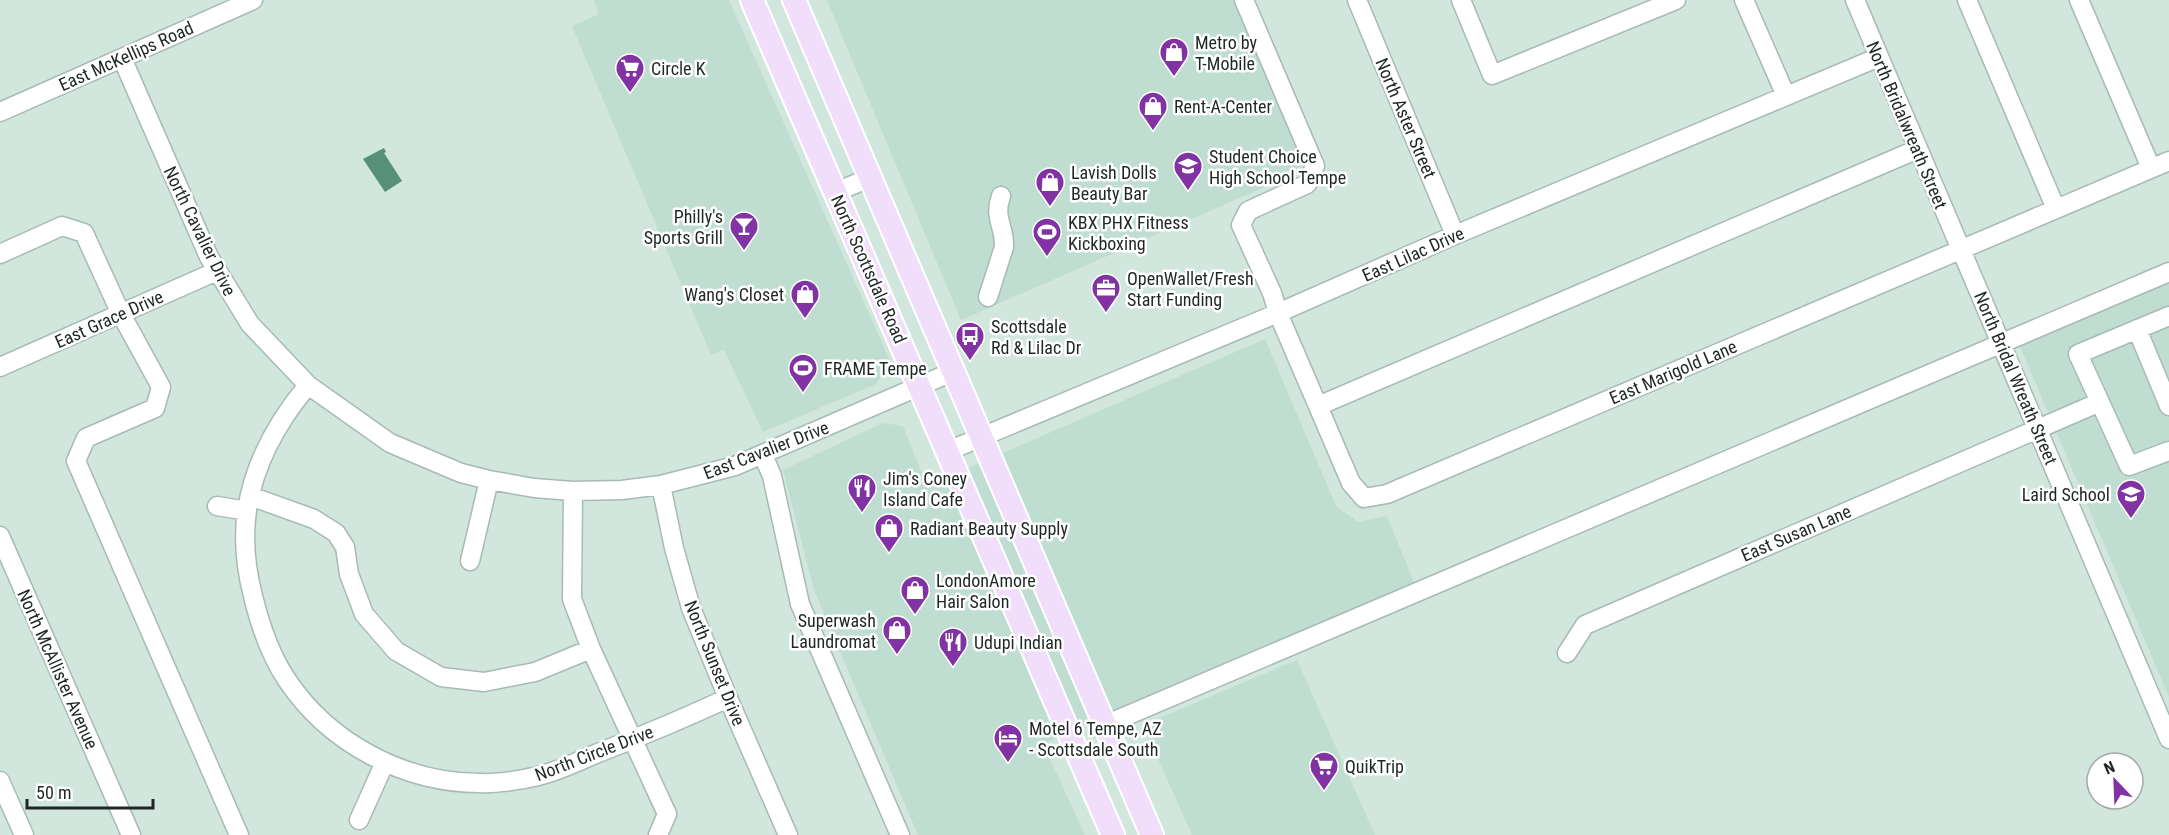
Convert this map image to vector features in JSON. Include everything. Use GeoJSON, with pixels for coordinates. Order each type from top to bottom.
{"type":"FeatureCollection","features":[{"type":"Feature","properties":{"kind":"main road","name":"North Scottsdale Road"},"geometry":{"type":"LineString","coordinates":[[752,0],[1113,835]]}},
{"type":"Feature","properties":{"kind":"main road","name":"North Scottsdale Road"},"geometry":{"type":"LineString","coordinates":[[794,0],[1152,835]]}},
{"type":"Feature","properties":{"kind":"street","name":"East McKellips Road"},"geometry":{"type":"LineString","coordinates":[[0,112],[253,0]]}},
{"type":"Feature","properties":{"kind":"street","name":"East Marigold Lane"},"geometry":{"type":"LineString","coordinates":[[1244,0],[1315,166],[1307,184],[1248,211],[1241,225],[1272,293],[1278,313],[1351,483],[1364,498],[1387,494],[2169,161]]}},
{"type":"Feature","properties":{"kind":"street","name":"North Aster Street"},"geometry":{"type":"LineString","coordinates":[[1357,0],[1455,235]]}},
{"type":"Feature","properties":{"kind":"street"},"geometry":{"type":"LineString","coordinates":[[1461,0],[1492,75],[1676,0]]}},
{"type":"Feature","properties":{"kind":"street"},"geometry":{"type":"LineString","coordinates":[[1744,0],[1786,96]]}},
{"type":"Feature","properties":{"kind":"street","name":"North Bridalwreath Street"},"geometry":{"type":"LineString","coordinates":[[1855,0],[1960,249]]}},
{"type":"Feature","properties":{"kind":"street"},"geometry":{"type":"LineString","coordinates":[[1967,0],[2056,208]]}},
{"type":"Feature","properties":{"kind":"street"},"geometry":{"type":"LineString","coordinates":[[2079,0],[2151,168]]}},
{"type":"Feature","properties":{"kind":"street","name":"East Lilac Drive"},"geometry":{"type":"LineString","coordinates":[[948,451],[1878,57]]}},
{"type":"Feature","properties":{"kind":"street","name":"North Cavalier Drive"},"geometry":{"type":"LineString","coordinates":[[122,58],[179,191],[217,271],[250,324],[308,385]]}},
{"type":"Feature","properties":{"kind":"street"},"geometry":{"type":"LineString","coordinates":[[1318,406],[1918,149]]}},
{"type":"Feature","properties":{"kind":"street"},"geometry":{"type":"LineString","coordinates":[[835,192],[870,178]]}},
{"type":"Feature","properties":{"kind":"street"},"geometry":{"type":"LineString","coordinates":[[988,297],[1004,247],[997,212],[1001,196]]}},
{"type":"Feature","properties":{"kind":"street"},"geometry":{"type":"LineString","coordinates":[[0,254],[62,226],[84,233],[121,314],[161,387],[155,408],[86,438],[76,461],[239,835]]}},
{"type":"Feature","properties":{"kind":"street","name":"North Bridal Wreath Street"},"geometry":{"type":"LineString","coordinates":[[1960,249],[2039,429],[2169,739]]}},
{"type":"Feature","properties":{"kind":"street","name":"East Grace Drive"},"geometry":{"type":"LineString","coordinates":[[0,367],[217,271]]}},
{"type":"Feature","properties":{"kind":"street"},"geometry":{"type":"LineString","coordinates":[[1105,725],[2169,272]]}},
{"type":"Feature","properties":{"kind":"street"},"geometry":{"type":"LineString","coordinates":[[2169,316],[2078,354],[2129,466],[2169,451]]}},
{"type":"Feature","properties":{"kind":"street"},"geometry":{"type":"LineString","coordinates":[[2137,329],[2169,406]]}},
{"type":"Feature","properties":{"kind":"street","name":"East Cavalier Drive"},"geometry":{"type":"LineString","coordinates":[[308,385],[390,443],[461,473],[489,480],[573,491],[621,490],[662,485],[735,466],[952,372]]}},
{"type":"Feature","properties":{"kind":"street","name":"North Circle Drive"},"geometry":{"type":"LineString","coordinates":[[308,385],[296,399],[267,446],[249,503],[246,557],[262,630],[286,679],[308,707],[334,731],[361,750],[385,762],[428,777],[482,784],[538,776],[633,740],[728,698]]}},
{"type":"Feature","properties":{"kind":"street","name":"East Susan Lane"},"geometry":{"type":"LineString","coordinates":[[1567,653],[1585,625],[2100,402]]}},
{"type":"Feature","properties":{"kind":"street"},"geometry":{"type":"LineString","coordinates":[[763,455],[772,476],[800,604],[900,835]]}},
{"type":"Feature","properties":{"kind":"street"},"geometry":{"type":"LineString","coordinates":[[470,561],[489,480]]}},
{"type":"Feature","properties":{"kind":"street","name":"North Sunset Drive"},"geometry":{"type":"LineString","coordinates":[[662,485],[674,548],[692,608],[728,698],[788,835]]}},
{"type":"Feature","properties":{"kind":"street"},"geometry":{"type":"LineString","coordinates":[[573,491],[572,599],[591,649],[667,814],[658,835]]}},
{"type":"Feature","properties":{"kind":"street"},"geometry":{"type":"LineString","coordinates":[[217,506],[249,503],[314,519],[336,533],[345,547],[349,574],[364,614],[396,651],[441,676],[484,682],[535,672],[591,649]]}},
{"type":"Feature","properties":{"kind":"street","name":"North McAllister Avenue"},"geometry":{"type":"LineString","coordinates":[[0,536],[131,835]]}},
{"type":"Feature","properties":{"kind":"street"},"geometry":{"type":"LineString","coordinates":[[358,820],[385,762]]}},
{"type":"Feature","properties":{"kind":"street"},"geometry":{"type":"LineString","coordinates":[[0,781],[24,835]]}},
{"type":"Feature","properties":{"kind":"shaded area"},"geometry":{"type":"Polygon","coordinates":[[[594,0],[729,0],[891,363],[876,384],[763,432],[724,350],[711,355],[572,26],[599,14],[594,0]]]}},
{"type":"Feature","properties":{"kind":"shaded area"},"geometry":{"type":"Polygon","coordinates":[[[827,0],[1233,0],[1300,157],[1301,171],[961,320],[827,0]]]}},
{"type":"Feature","properties":{"kind":"shaded area"},"geometry":{"type":"Polygon","coordinates":[[[384,148],[386,152],[384,153],[402,181],[385,192],[363,159],[384,148]]]}},
{"type":"Feature","properties":{"kind":"shaded area","name":"Laird School"},"geometry":{"type":"Polygon","coordinates":[[[2169,278],[2169,697],[2018,342],[2169,278]]]}},
{"type":"Feature","properties":{"kind":"shaded area"},"geometry":{"type":"Polygon","coordinates":[[[1265,339],[1336,506],[1358,522],[1387,516],[1415,585],[1043,744],[1085,835],[918,835],[814,590],[783,470],[883,423],[903,426],[927,486],[1265,339]]]}},
{"type":"Feature","properties":{"kind":"shaded area"},"geometry":{"type":"Polygon","coordinates":[[[1297,660],[1375,835],[1192,835],[1143,725],[1297,660]]]}},
{"type":"Feature","properties":{"kind":"place","name":"Metro by T-Mobile"},"geometry":{"type":"Point","coordinates":[1174,78]}},
{"type":"Feature","properties":{"kind":"place","name":"Circle K"},"geometry":{"type":"Point","coordinates":[630,94]}},
{"type":"Feature","properties":{"kind":"place","name":"Rent-A-Center"},"geometry":{"type":"Point","coordinates":[1153,132]}},
{"type":"Feature","properties":{"kind":"place","name":"Student Choice High School Tempe"},"geometry":{"type":"Point","coordinates":[1188,192]}},
{"type":"Feature","properties":{"kind":"place","name":"Lavish Dolls Beauty Bar"},"geometry":{"type":"Point","coordinates":[1050,208]}},
{"type":"Feature","properties":{"kind":"place","name":"Philly's Sports Grill"},"geometry":{"type":"Point","coordinates":[744,252]}},
{"type":"Feature","properties":{"kind":"place","name":"KBX PHX Fitness Kickboxing"},"geometry":{"type":"Point","coordinates":[1047,258]}},
{"type":"Feature","properties":{"kind":"place","name":"OpenWallet/Fresh Start Funding"},"geometry":{"type":"Point","coordinates":[1106,314]}},
{"type":"Feature","properties":{"kind":"place","name":"Wang's Closet"},"geometry":{"type":"Point","coordinates":[805,320]}},
{"type":"Feature","properties":{"kind":"place","name":"Scottsdale Rd & Lilac Dr"},"geometry":{"type":"Point","coordinates":[970,362]}},
{"type":"Feature","properties":{"kind":"place","name":"FRAME Tempe"},"geometry":{"type":"Point","coordinates":[803,394]}},
{"type":"Feature","properties":{"kind":"place","name":"Jim's Coney Island Cafe"},"geometry":{"type":"Point","coordinates":[862,514]}},
{"type":"Feature","properties":{"kind":"place","name":"Laird School"},"geometry":{"type":"Point","coordinates":[2131,520]}},
{"type":"Feature","properties":{"kind":"place","name":"Radiant Beauty Supply"},"geometry":{"type":"Point","coordinates":[889,554]}},
{"type":"Feature","properties":{"kind":"place","name":"LondonAmore Hair Salon"},"geometry":{"type":"Point","coordinates":[915,616]}},
{"type":"Feature","properties":{"kind":"place","name":"Superwash Laundromat"},"geometry":{"type":"Point","coordinates":[897,656]}},
{"type":"Feature","properties":{"kind":"place","name":"Udupi Indian"},"geometry":{"type":"Point","coordinates":[953,668]}},
{"type":"Feature","properties":{"kind":"place","name":"Motel 6 Tempe, AZ - Scottsdale South"},"geometry":{"type":"Point","coordinates":[1008,764]}},
{"type":"Feature","properties":{"kind":"place","name":"QuikTrip"},"geometry":{"type":"Point","coordinates":[1324,792]}}]}
